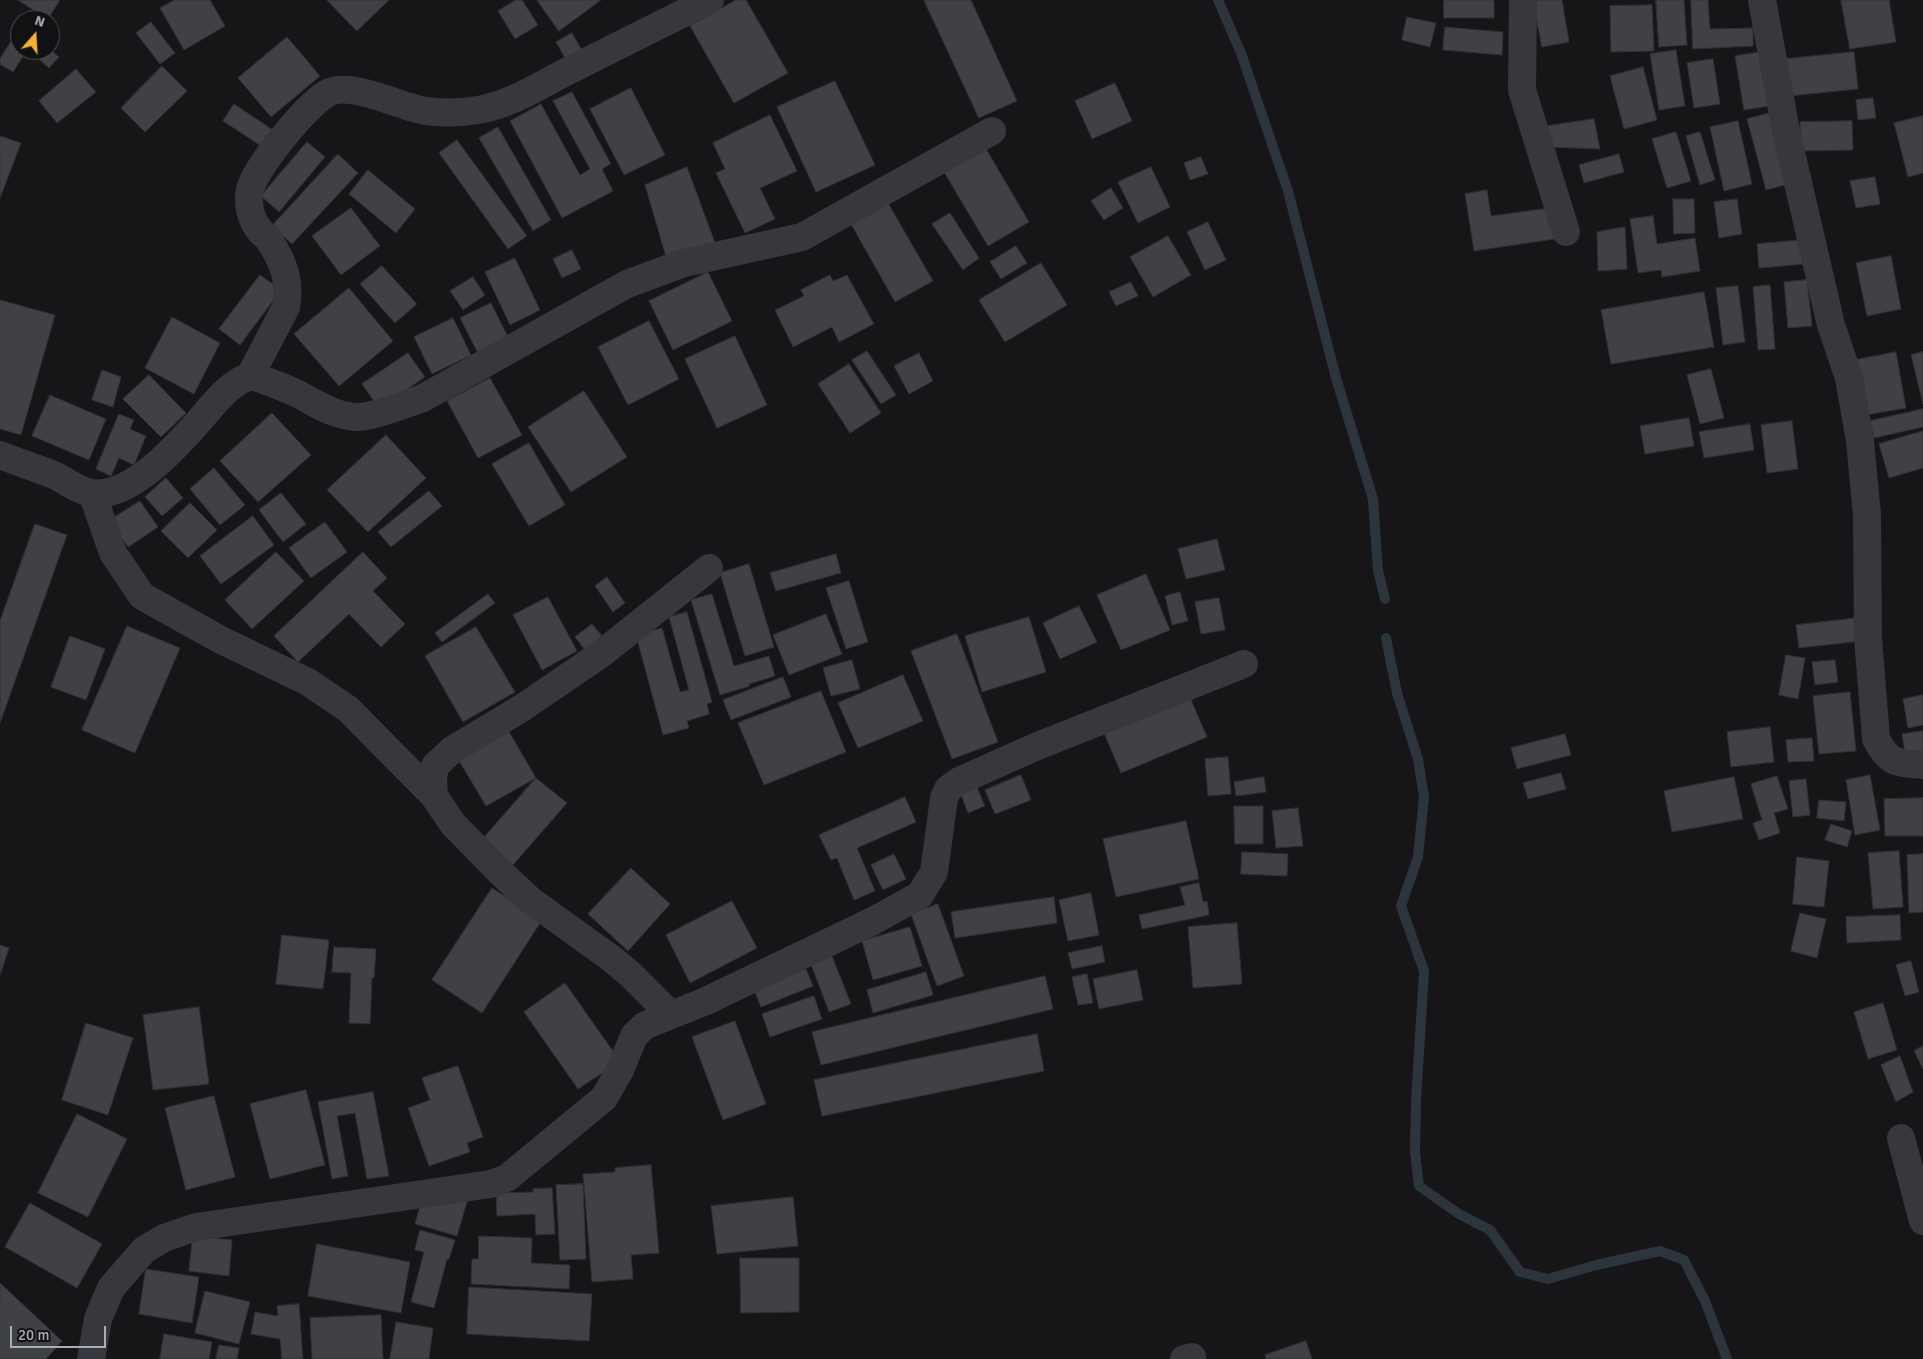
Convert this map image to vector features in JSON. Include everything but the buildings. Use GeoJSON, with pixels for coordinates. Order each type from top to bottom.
{"type":"FeatureCollection","features":[{"type":"Feature","properties":{"kind":"street"},"geometry":{"type":"LineString","coordinates":[[250,376],[286,307],[288,295],[285,269],[268,238],[253,221],[248,203],[250,189],[272,150],[319,99],[331,91],[342,90],[376,96],[424,110],[457,112],[498,106],[710,0]]}},
{"type":"Feature","properties":{"kind":"street"},"geometry":{"type":"LineString","coordinates":[[1523,0],[1522,90],[1566,232]]}},
{"type":"Feature","properties":{"kind":"street"},"geometry":{"type":"LineString","coordinates":[[1762,0],[1786,131],[1831,325],[1849,378],[1860,441],[1866,515],[1868,637],[1876,740],[1883,754],[1892,760],[1905,764],[1923,765]]}},
{"type":"Feature","properties":{"kind":"street"},"geometry":{"type":"LineString","coordinates":[[0,455],[56,476],[70,486],[92,493],[114,490],[144,475],[190,430],[218,399],[244,378],[250,376],[298,394],[325,410],[358,418],[423,398],[627,284],[684,263],[802,237],[992,130]]}},
{"type":"Feature","properties":{"kind":"street"},"geometry":{"type":"LineString","coordinates":[[92,493],[113,553],[142,596],[219,639],[308,682],[348,709],[434,796],[452,824],[518,889],[530,900],[618,964],[671,1015]]}},
{"type":"Feature","properties":{"kind":"street"},"geometry":{"type":"LineString","coordinates":[[434,796],[433,778],[435,766],[452,750],[522,708],[601,654],[709,568]]}},
{"type":"Feature","properties":{"kind":"street"},"geometry":{"type":"LineString","coordinates":[[90,1359],[98,1319],[111,1288],[144,1250],[164,1238],[196,1227],[491,1184],[507,1178],[604,1098],[620,1070],[634,1036],[644,1026],[706,1001],[855,929],[920,895],[934,872],[944,798],[948,789],[959,781],[1035,747],[1244,664]]}},
{"type":"Feature","properties":{"kind":"street"},"geometry":{"type":"LineString","coordinates":[[1901,1138],[1923,1221]]}},
{"type":"Feature","properties":{"kind":"waterway"},"geometry":{"type":"LineString","coordinates":[[1218,0],[1241,53],[1288,191],[1336,378],[1373,499],[1378,570],[1385,599]]}},
{"type":"Feature","properties":{"kind":"waterway"},"geometry":{"type":"LineString","coordinates":[[1386,638],[1397,693],[1418,759],[1424,797],[1418,857],[1401,906],[1424,971],[1416,1101],[1415,1152],[1419,1186],[1459,1214],[1490,1230],[1520,1272],[1548,1279],[1596,1265],[1660,1251],[1684,1260],[1705,1301],[1727,1359]]}}]}
